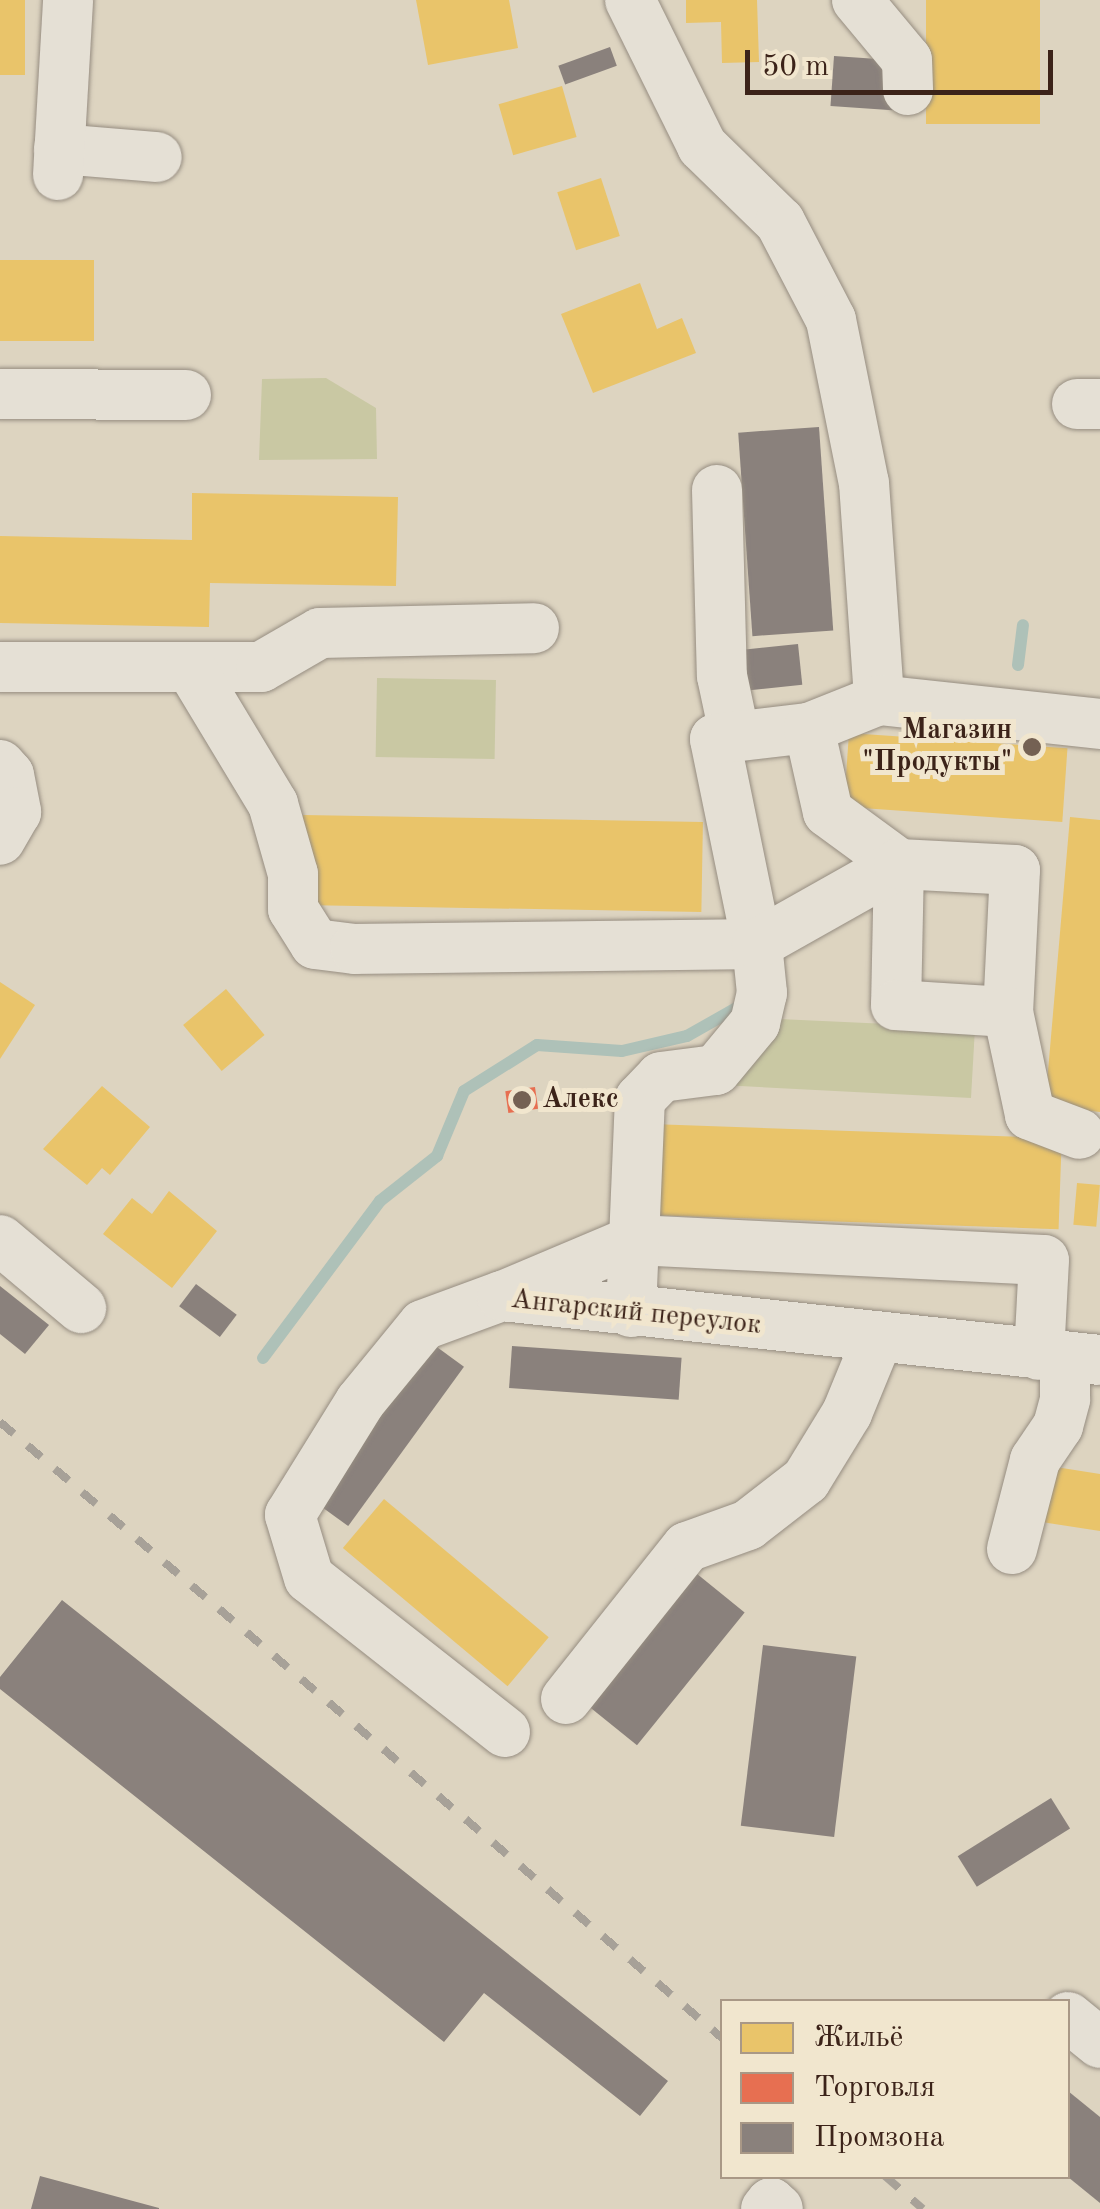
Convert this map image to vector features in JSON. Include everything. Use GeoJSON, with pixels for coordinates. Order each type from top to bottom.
{"type":"FeatureCollection","features":[{"type":"Feature","properties":{"kind":"street"},"geometry":{"type":"LineString","coordinates":[[68,0],[58,162],[157,157]]}},
{"type":"Feature","properties":{"kind":"street"},"geometry":{"type":"LineString","coordinates":[[630,0],[702,146],[780,222],[831,320],[864,483],[879,700]]}},
{"type":"Feature","properties":{"kind":"street"},"geometry":{"type":"LineString","coordinates":[[857,0],[907,60],[908,90]]}},
{"type":"Feature","properties":{"kind":"street"},"geometry":{"type":"LineString","coordinates":[[0,394],[186,395]]}},
{"type":"Feature","properties":{"kind":"street"},"geometry":{"type":"LineString","coordinates":[[717,490],[722,676],[735,737]]}},
{"type":"Feature","properties":{"kind":"street"},"geometry":{"type":"LineString","coordinates":[[0,667],[261,667],[320,633],[534,628]]}},
{"type":"Feature","properties":{"kind":"street"},"geometry":{"type":"LineString","coordinates":[[191,668],[272,804],[292,874],[293,910],[315,944],[355,949],[756,944],[899,864],[1015,870],[1008,1012],[1030,1114],[1080,1134]]}},
{"type":"Feature","properties":{"kind":"street"},"geometry":{"type":"LineString","coordinates":[[631,1312],[640,1098],[661,1076],[716,1070],[755,1024],[762,994],[756,944],[715,740],[808,728],[879,700],[1100,724]]}},
{"type":"Feature","properties":{"kind":"street"},"geometry":{"type":"LineString","coordinates":[[808,728],[828,812],[899,864]]}},
{"type":"Feature","properties":{"kind":"street"},"geometry":{"type":"LineString","coordinates":[[0,765],[9,775],[16,812],[0,840]]}},
{"type":"Feature","properties":{"kind":"street"},"geometry":{"type":"LineString","coordinates":[[899,864],[896,1004],[1008,1012]]}},
{"type":"Feature","properties":{"kind":"street"},"geometry":{"type":"LineString","coordinates":[[0,1240],[81,1308]]}},
{"type":"Feature","properties":{"kind":"street"},"geometry":{"type":"LineString","coordinates":[[502,1296],[634,1240],[1044,1260],[1068,1357],[1058,1426],[1036,1460],[1012,1549]]}},
{"type":"Feature","properties":{"kind":"street","name":"Ангарский переулок"},"geometry":{"type":"LineString","coordinates":[[505,1732],[309,1578],[290,1515],[360,1402],[422,1325],[502,1296],[877,1340],[1068,1357]]}},
{"type":"Feature","properties":{"kind":"street"},"geometry":{"type":"LineString","coordinates":[[566,1700],[688,1546],[748,1525],[806,1480],[847,1413],[877,1340]]}},
{"type":"Feature","properties":{"kind":"street"},"geometry":{"type":"LineString","coordinates":[[1070,2018],[1100,2044]]}},
{"type":"Feature","properties":{"kind":"street"},"geometry":{"type":"LineString","coordinates":[[766,2209],[771,2203],[778,2209]]}},
{"type":"Feature","properties":{"kind":"green space"},"geometry":{"type":"Polygon","coordinates":[[[326,378],[376,408],[377,459],[259,460],[262,379],[326,378]]]}},
{"type":"Feature","properties":{"kind":"green space"},"geometry":{"type":"Polygon","coordinates":[[[377,678],[496,680],[495,759],[376,757],[377,678]]]}},
{"type":"Feature","properties":{"kind":"green space"},"geometry":{"type":"Polygon","coordinates":[[[779,1019],[975,1028],[971,1098],[721,1085],[779,1019]]]}},
{"type":"Feature","properties":{"kind":"building: Жильё"},"geometry":{"type":"Polygon","coordinates":[[[0,0],[25,0],[25,75],[0,75],[0,0]]]}},
{"type":"Feature","properties":{"kind":"building: Жильё"},"geometry":{"type":"Polygon","coordinates":[[[416,0],[509,0],[518,48],[428,65],[416,0]]]}},
{"type":"Feature","properties":{"kind":"building: Жильё"},"geometry":{"type":"Polygon","coordinates":[[[686,0],[757,0],[759,62],[722,63],[721,22],[686,23],[686,0]]]}},
{"type":"Feature","properties":{"kind":"building: Жильё"},"geometry":{"type":"Polygon","coordinates":[[[926,0],[1040,0],[1040,124],[926,124],[926,0]]]}},
{"type":"Feature","properties":{"kind":"building: Жильё"},"geometry":{"type":"Polygon","coordinates":[[[562,86],[577,137],[513,155],[499,104],[562,86]]]}},
{"type":"Feature","properties":{"kind":"building: Жильё"},"geometry":{"type":"Polygon","coordinates":[[[601,178],[620,236],[576,250],[557,192],[601,178]]]}},
{"type":"Feature","properties":{"kind":"building: Жильё"},"geometry":{"type":"Polygon","coordinates":[[[0,260],[94,260],[94,341],[0,341],[0,260]]]}},
{"type":"Feature","properties":{"kind":"building: Жильё"},"geometry":{"type":"Polygon","coordinates":[[[640,283],[657,329],[682,318],[696,353],[593,393],[561,314],[640,283]]]}},
{"type":"Feature","properties":{"kind":"building: Жильё"},"geometry":{"type":"Polygon","coordinates":[[[192,493],[398,497],[396,586],[210,583],[209,627],[0,623],[0,536],[192,540],[192,493]]]}},
{"type":"Feature","properties":{"kind":"building: Жильё"},"geometry":{"type":"Polygon","coordinates":[[[849,733],[1067,748],[1062,822],[844,807],[849,733]]]}},
{"type":"Feature","properties":{"kind":"building: Жильё"},"geometry":{"type":"Polygon","coordinates":[[[303,815],[703,822],[701,912],[301,905],[303,815]]]}},
{"type":"Feature","properties":{"kind":"building: Жильё"},"geometry":{"type":"Polygon","coordinates":[[[1070,817],[1100,820],[1100,1112],[1045,1106],[1070,817]]]}},
{"type":"Feature","properties":{"kind":"building: Жильё"},"geometry":{"type":"Polygon","coordinates":[[[0,982],[35,1005],[0,1059],[0,982]]]}},
{"type":"Feature","properties":{"kind":"building: Жильё"},"geometry":{"type":"Polygon","coordinates":[[[226,989],[265,1035],[222,1071],[183,1025],[226,989]]]}},
{"type":"Feature","properties":{"kind":"building: Жильё"},"geometry":{"type":"Polygon","coordinates":[[[102,1086],[150,1127],[110,1175],[102,1168],[87,1185],[43,1149],[102,1086]]]}},
{"type":"Feature","properties":{"kind":"building: Жильё"},"geometry":{"type":"Polygon","coordinates":[[[651,1124],[1062,1138],[1059,1229],[648,1215],[651,1124]]]}},
{"type":"Feature","properties":{"kind":"building: Жильё"},"geometry":{"type":"Polygon","coordinates":[[[1077,1183],[1100,1185],[1096,1227],[1073,1225],[1077,1183]]]}},
{"type":"Feature","properties":{"kind":"building: Жильё"},"geometry":{"type":"Polygon","coordinates":[[[169,1191],[217,1231],[172,1288],[103,1234],[132,1198],[152,1214],[169,1191]]]}},
{"type":"Feature","properties":{"kind":"building: Жильё"},"geometry":{"type":"Polygon","coordinates":[[[1043,1465],[1100,1474],[1100,1531],[1035,1521],[1043,1465]]]}},
{"type":"Feature","properties":{"kind":"building: Жильё"},"geometry":{"type":"Polygon","coordinates":[[[384,1499],[549,1637],[508,1686],[343,1548],[384,1499]]]}},
{"type":"Feature","properties":{"kind":"building: Торговля","name":"Алекс"},"geometry":{"type":"Polygon","coordinates":[[[535,1087],[538,1109],[508,1113],[505,1091],[535,1087]]]}},
{"type":"Feature","properties":{"kind":"building: Промзона"},"geometry":{"type":"Polygon","coordinates":[[[610,47],[617,66],[565,85],[558,66],[610,47]]]}},
{"type":"Feature","properties":{"kind":"building: Промзона"},"geometry":{"type":"Polygon","coordinates":[[[834,56],[896,60],[892,110],[831,106],[834,56]]]}},
{"type":"Feature","properties":{"kind":"building: Промзона"},"geometry":{"type":"Polygon","coordinates":[[[819,427],[833,631],[752,636],[738,433],[819,427]]]}},
{"type":"Feature","properties":{"kind":"building: Промзона"},"geometry":{"type":"Polygon","coordinates":[[[798,644],[802,685],[743,691],[738,650],[798,644]]]}},
{"type":"Feature","properties":{"kind":"building: Промзона"},"geometry":{"type":"Polygon","coordinates":[[[196,1284],[237,1315],[220,1337],[179,1306],[196,1284]]]}},
{"type":"Feature","properties":{"kind":"building: Промзона"},"geometry":{"type":"Polygon","coordinates":[[[0,1286],[49,1325],[25,1354],[0,1334],[0,1286]]]}},
{"type":"Feature","properties":{"kind":"building: Промзона"},"geometry":{"type":"Polygon","coordinates":[[[430,1342],[464,1367],[348,1526],[314,1501],[430,1342]]]}},
{"type":"Feature","properties":{"kind":"building: Промзона"},"geometry":{"type":"Polygon","coordinates":[[[512,1346],[682,1358],[679,1400],[509,1388],[512,1346]]]}},
{"type":"Feature","properties":{"kind":"building: Промзона"},"geometry":{"type":"Polygon","coordinates":[[[691,1569],[745,1612],[637,1745],[583,1702],[691,1569]]]}},
{"type":"Feature","properties":{"kind":"building: Промзона"},"geometry":{"type":"Polygon","coordinates":[[[62,1600],[668,2081],[640,2116],[484,1993],[444,2042],[0,1689],[0,1677],[62,1600]]]}},
{"type":"Feature","properties":{"kind":"building: Промзона"},"geometry":{"type":"Polygon","coordinates":[[[763,1645],[856,1656],[834,1837],[741,1826],[763,1645]]]}},
{"type":"Feature","properties":{"kind":"building: Промзона"},"geometry":{"type":"Polygon","coordinates":[[[1051,1798],[1070,1829],[977,1887],[958,1856],[1051,1798]]]}},
{"type":"Feature","properties":{"kind":"building: Промзона"},"geometry":{"type":"Polygon","coordinates":[[[1070,2093],[1100,2117],[1100,2203],[1070,2179],[1070,2093]]]}},
{"type":"Feature","properties":{"kind":"building: Промзона"},"geometry":{"type":"Polygon","coordinates":[[[40,2176],[159,2208],[159,2209],[31,2209],[40,2176]]]}},
{"type":"Feature","properties":{"kind":"waterway"},"geometry":{"type":"LineString","coordinates":[[1018,665],[1023,625]]}},
{"type":"Feature","properties":{"kind":"waterway"},"geometry":{"type":"LineString","coordinates":[[263,1358],[380,1201],[437,1156],[464,1091],[537,1045],[622,1051],[687,1036],[747,1002]]}},
{"type":"Feature","properties":{"kind":"railway"},"geometry":{"type":"LineString","coordinates":[[0,1422],[720,2036]]}},
{"type":"Feature","properties":{"kind":"railway"},"geometry":{"type":"LineString","coordinates":[[888,2179],[923,2209]]}},
{"type":"Feature","properties":{"kind":"place","name":"Магазин \"Продукты\""},"geometry":{"type":"Point","coordinates":[1032,747]}},
{"type":"Feature","properties":{"kind":"place","name":"Алекс"},"geometry":{"type":"Point","coordinates":[522,1100]}}]}
